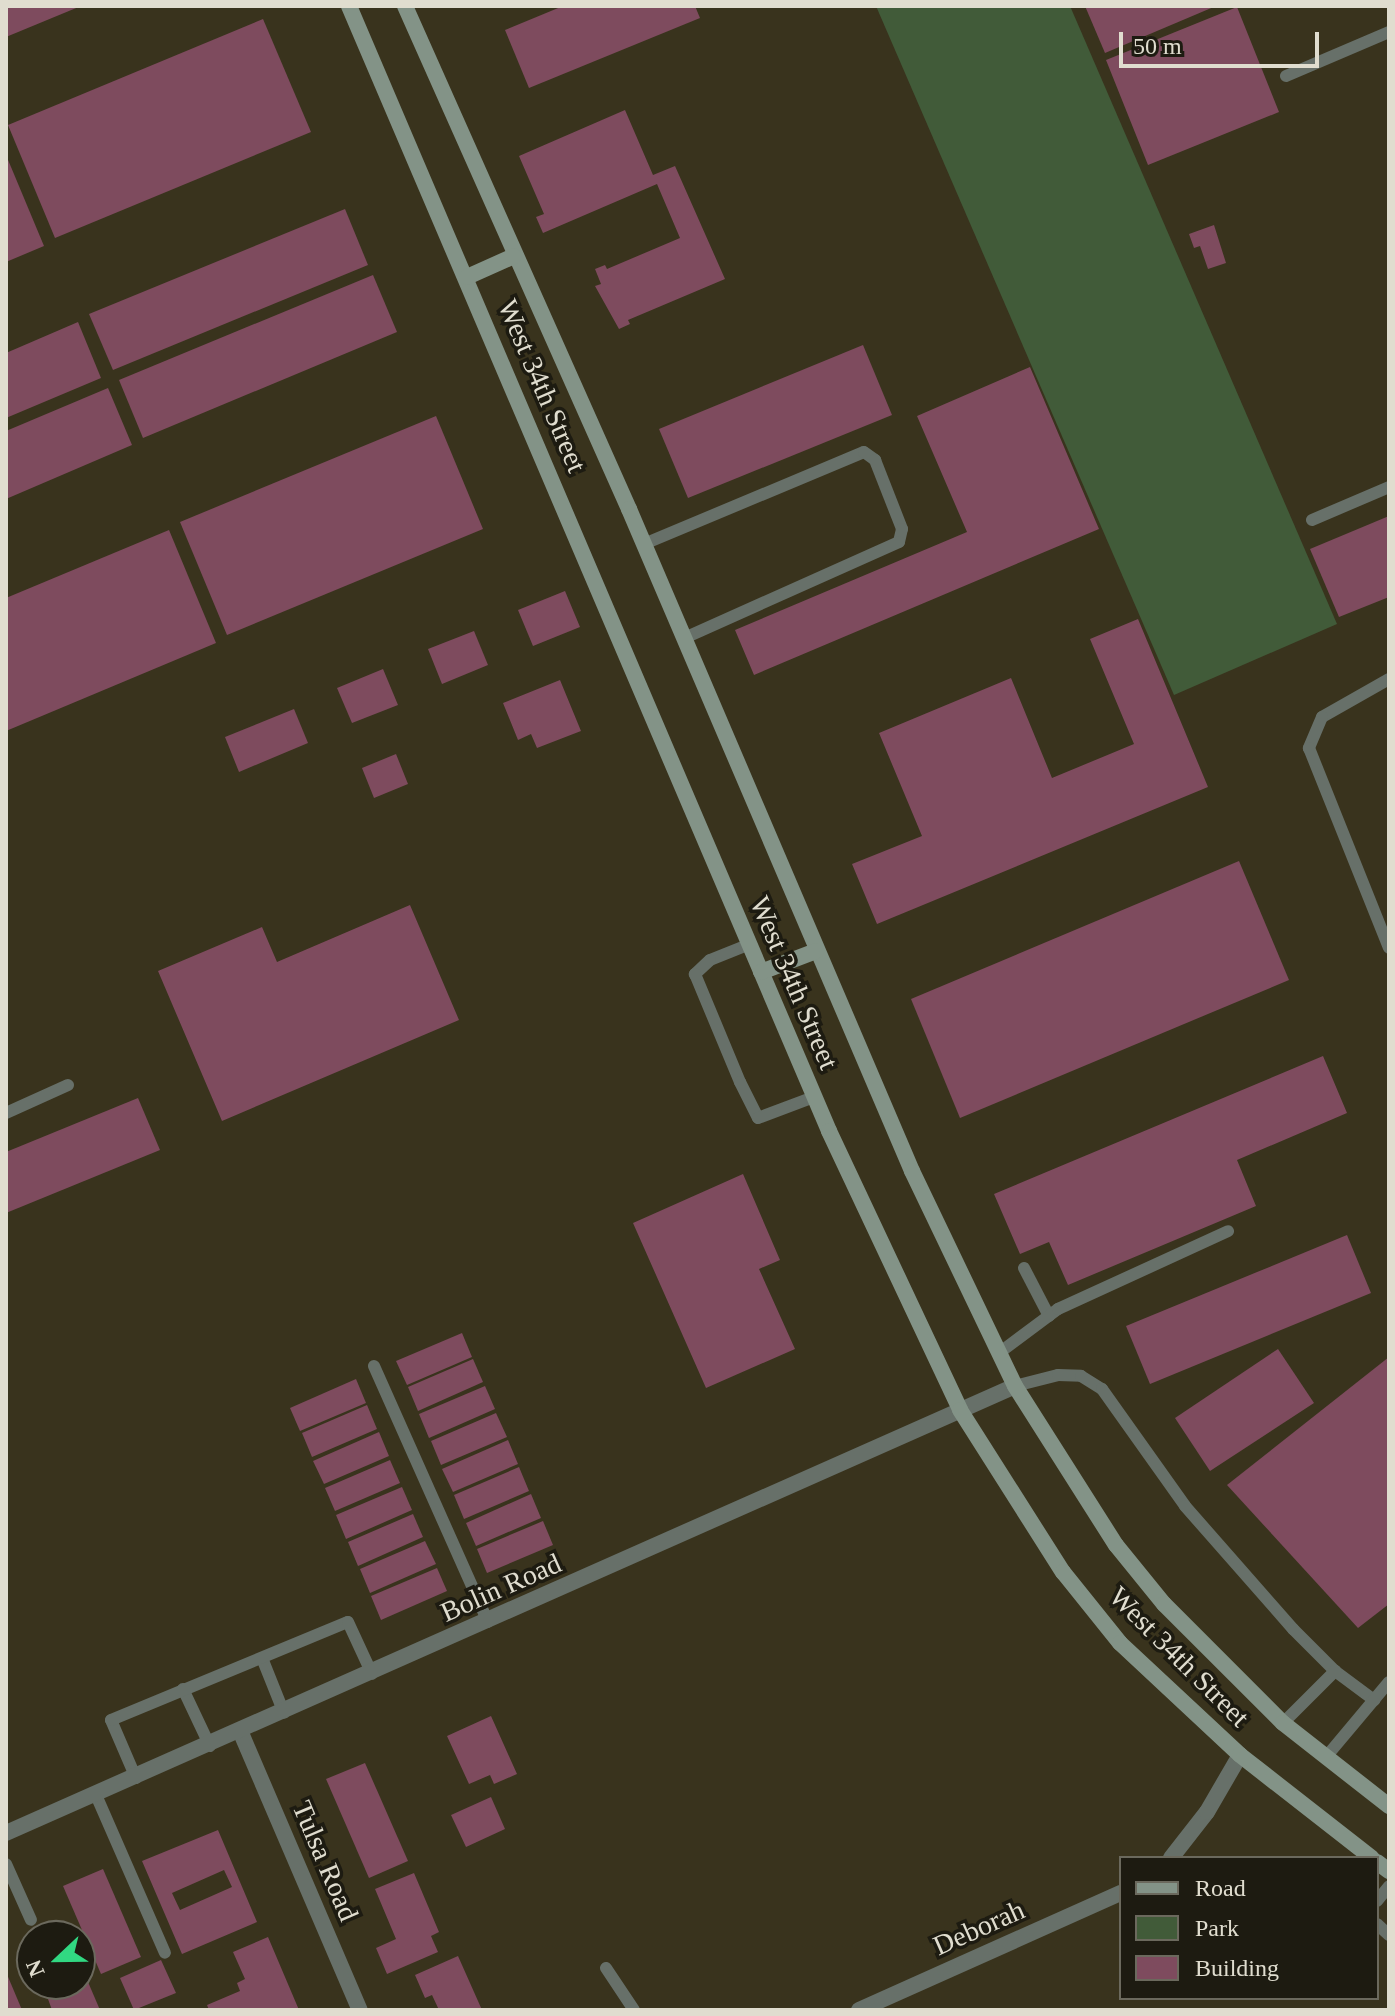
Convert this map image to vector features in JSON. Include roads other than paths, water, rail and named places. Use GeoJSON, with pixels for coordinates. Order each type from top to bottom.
{"type":"FeatureCollection","features":[{"type":"Feature","properties":{"kind":"main road","name":"West 34th Street"},"geometry":{"type":"LineString","coordinates":[[349,6],[814,1097],[960,1410],[1063,1572],[1120,1643],[1240,1755],[1369,1856]]}},
{"type":"Feature","properties":{"kind":"main road","name":"West 34th Street"},"geometry":{"type":"LineString","coordinates":[[405,6],[644,544],[912,1171],[1015,1386],[1116,1545],[1164,1604],[1283,1723],[1389,1806]]}},
{"type":"Feature","properties":{"kind":"main road"},"geometry":{"type":"LineString","coordinates":[[467,277],[514,256]]}},
{"type":"Feature","properties":{"kind":"main road"},"geometry":{"type":"LineString","coordinates":[[761,972],[816,951]]}},
{"type":"Feature","properties":{"kind":"street","name":"Bolin Road"},"geometry":{"type":"LineString","coordinates":[[6,1833],[241,1733],[1015,1386]]}},
{"type":"Feature","properties":{"kind":"street","name":"Tulsa Road"},"geometry":{"type":"LineString","coordinates":[[241,1733],[360,2010]]}},
{"type":"Feature","properties":{"kind":"street"},"geometry":{"type":"LineString","coordinates":[[1173,1856],[1207,1812],[1240,1755]]}},
{"type":"Feature","properties":{"kind":"street","name":"Deborah"},"geometry":{"type":"LineString","coordinates":[[859,2010],[1119,1894]]}},
{"type":"Feature","properties":{"kind":"lane"},"geometry":{"type":"LineString","coordinates":[[1286,76],[1389,32]]}},
{"type":"Feature","properties":{"kind":"lane"},"geometry":{"type":"LineString","coordinates":[[644,544],[864,452],[875,460],[902,529],[899,542],[684,638]]}},
{"type":"Feature","properties":{"kind":"lane"},"geometry":{"type":"LineString","coordinates":[[1312,520],[1389,487]]}},
{"type":"Feature","properties":{"kind":"lane"},"geometry":{"type":"LineString","coordinates":[[1389,679],[1322,717],[1309,748],[1389,948]]}},
{"type":"Feature","properties":{"kind":"lane"},"geometry":{"type":"LineString","coordinates":[[750,944],[710,960],[695,974],[740,1082],[758,1118],[814,1097]]}},
{"type":"Feature","properties":{"kind":"lane"},"geometry":{"type":"LineString","coordinates":[[6,1113],[68,1085]]}},
{"type":"Feature","properties":{"kind":"lane"},"geometry":{"type":"LineString","coordinates":[[999,1353],[1049,1316],[1228,1231]]}},
{"type":"Feature","properties":{"kind":"lane"},"geometry":{"type":"LineString","coordinates":[[1024,1268],[1049,1316]]}},
{"type":"Feature","properties":{"kind":"lane"},"geometry":{"type":"LineString","coordinates":[[374,1366],[488,1622]]}},
{"type":"Feature","properties":{"kind":"lane"},"geometry":{"type":"LineString","coordinates":[[1015,1386],[1058,1375],[1081,1376],[1102,1389],[1185,1506],[1335,1671],[1374,1700]]}},
{"type":"Feature","properties":{"kind":"lane"},"geometry":{"type":"LineString","coordinates":[[136,1778],[111,1720],[348,1622],[372,1674]]}},
{"type":"Feature","properties":{"kind":"lane"},"geometry":{"type":"LineString","coordinates":[[262,1658],[284,1713]]}},
{"type":"Feature","properties":{"kind":"lane"},"geometry":{"type":"LineString","coordinates":[[1283,1723],[1335,1671]]}},
{"type":"Feature","properties":{"kind":"lane"},"geometry":{"type":"LineString","coordinates":[[1326,1757],[1389,1682]]}},
{"type":"Feature","properties":{"kind":"lane"},"geometry":{"type":"LineString","coordinates":[[183,1689],[210,1746]]}},
{"type":"Feature","properties":{"kind":"lane"},"geometry":{"type":"LineString","coordinates":[[96,1795],[165,1953]]}},
{"type":"Feature","properties":{"kind":"lane"},"geometry":{"type":"LineString","coordinates":[[6,1864],[31,1920]]}},
{"type":"Feature","properties":{"kind":"lane"},"geometry":{"type":"LineString","coordinates":[[606,1968],[634,2010]]}}]}
